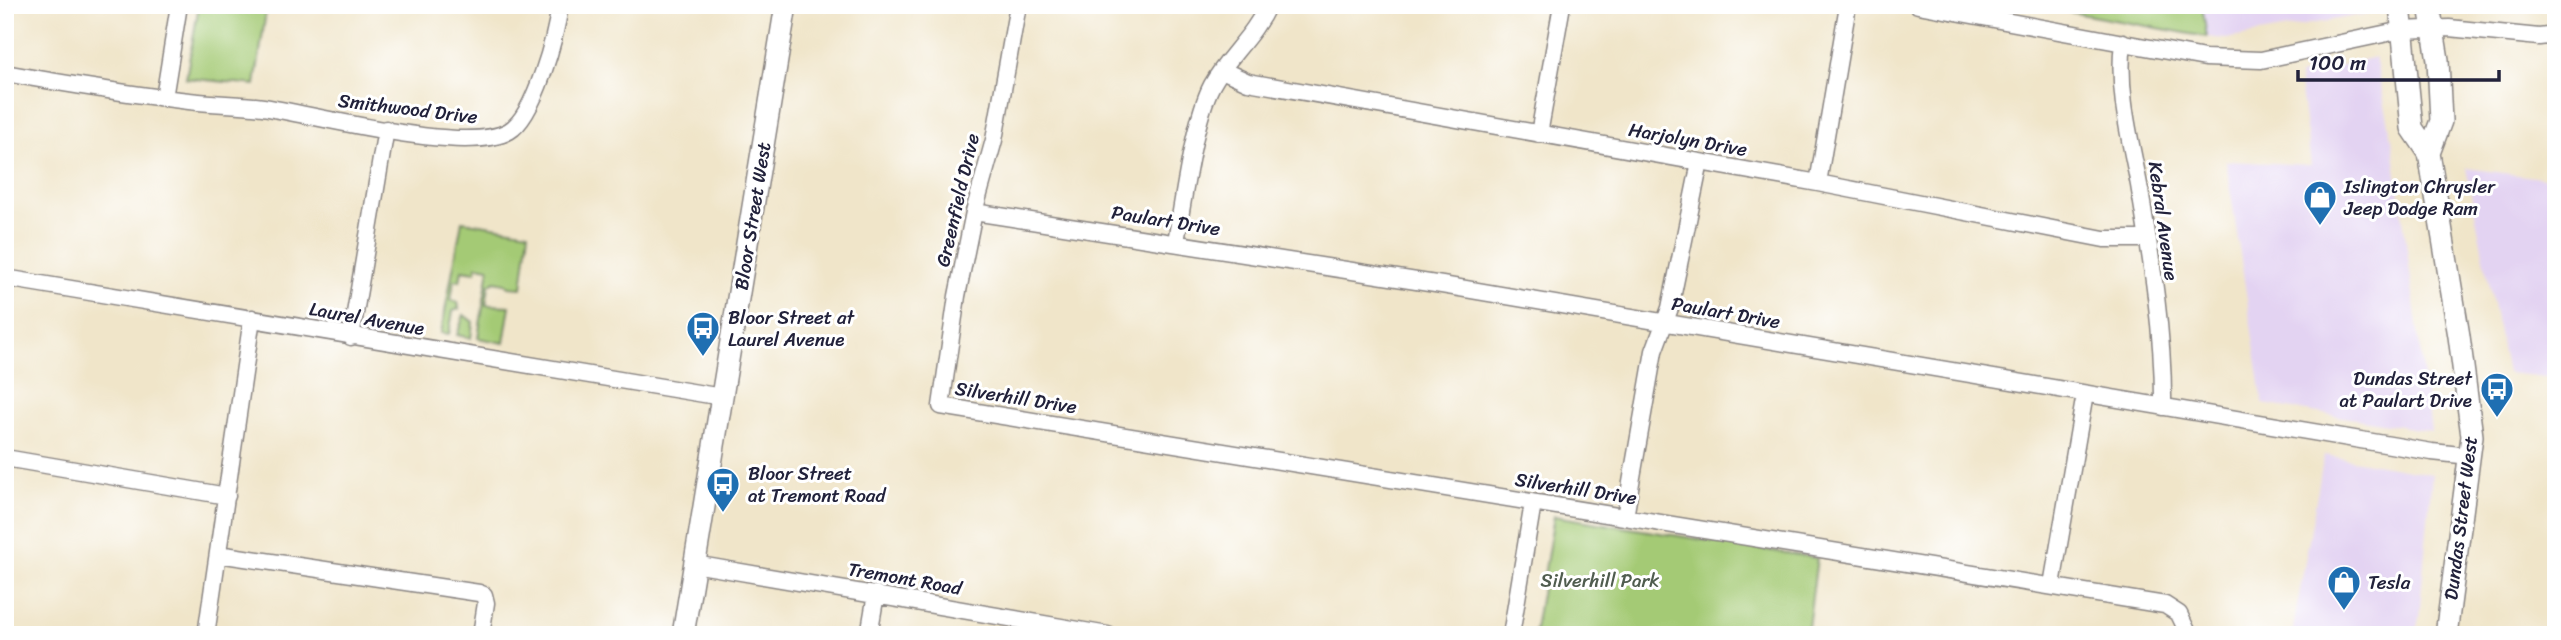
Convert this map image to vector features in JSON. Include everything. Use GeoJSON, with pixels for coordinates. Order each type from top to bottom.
{"type":"FeatureCollection","features":[{"type":"Feature","properties":{"kind":"main road","name":"Bloor Street West"},"geometry":{"type":"LineString","coordinates":[[683,635],[786,5]]}},
{"type":"Feature","properties":{"kind":"main road","name":"Dundas Street West"},"geometry":{"type":"LineString","coordinates":[[2400,5],[2412,128],[2429,153],[2469,401],[2470,456],[2446,635]]}},
{"type":"Feature","properties":{"kind":"main road","name":"Dundas Street West"},"geometry":{"type":"LineString","coordinates":[[2429,5],[2434,28],[2441,121],[2429,153]]}},
{"type":"Feature","properties":{"kind":"street"},"geometry":{"type":"LineString","coordinates":[[164,97],[179,5]]}},
{"type":"Feature","properties":{"kind":"street","name":"Smithwood Drive"},"geometry":{"type":"LineString","coordinates":[[5,73],[164,97],[266,107],[446,138],[493,138],[516,126],[543,71],[560,5]]}},
{"type":"Feature","properties":{"kind":"street","name":"Greenfield Drive"},"geometry":{"type":"LineString","coordinates":[[941,406],[957,296],[974,212],[993,140],[1018,5]]}},
{"type":"Feature","properties":{"kind":"street"},"geometry":{"type":"LineString","coordinates":[[1176,242],[1203,106],[1222,70],[1255,31],[1268,5]]}},
{"type":"Feature","properties":{"kind":"street"},"geometry":{"type":"LineString","coordinates":[[1539,134],[1562,5]]}},
{"type":"Feature","properties":{"kind":"street"},"geometry":{"type":"LineString","coordinates":[[1818,183],[1848,5]]}},
{"type":"Feature","properties":{"kind":"street"},"geometry":{"type":"LineString","coordinates":[[1918,5],[2205,58],[2261,60],[2402,30],[2434,28],[2539,37],[2556,35]]}},
{"type":"Feature","properties":{"kind":"street","name":"Kebral Avenue"},"geometry":{"type":"LineString","coordinates":[[2123,42],[2120,79],[2148,239],[2164,381],[2163,407]]}},
{"type":"Feature","properties":{"kind":"street","name":"Harjolyn Drive"},"geometry":{"type":"LineString","coordinates":[[1222,70],[1248,82],[1818,183],[2104,239],[2148,239]]}},
{"type":"Feature","properties":{"kind":"street"},"geometry":{"type":"LineString","coordinates":[[351,337],[386,129]]}},
{"type":"Feature","properties":{"kind":"street"},"geometry":{"type":"LineString","coordinates":[[1625,517],[1654,351],[1665,323],[1700,162]]}},
{"type":"Feature","properties":{"kind":"street","name":"Paulart Drive"},"geometry":{"type":"LineString","coordinates":[[974,212],[1176,242],[2432,452],[2470,456]]}},
{"type":"Feature","properties":{"kind":"street","name":"Laurel Avenue"},"geometry":{"type":"LineString","coordinates":[[5,278],[722,397]]}},
{"type":"Feature","properties":{"kind":"street"},"geometry":{"type":"LineString","coordinates":[[206,635],[252,318]]}},
{"type":"Feature","properties":{"kind":"street"},"geometry":{"type":"LineString","coordinates":[[2052,585],[2085,394]]}},
{"type":"Feature","properties":{"kind":"street","name":"Silverhill Drive"},"geometry":{"type":"LineString","coordinates":[[941,406],[2165,605],[2179,614],[2189,635]]}},
{"type":"Feature","properties":{"kind":"street"},"geometry":{"type":"LineString","coordinates":[[5,458],[227,496]]}},
{"type":"Feature","properties":{"kind":"street"},"geometry":{"type":"LineString","coordinates":[[1511,635],[1533,503]]}},
{"type":"Feature","properties":{"kind":"street"},"geometry":{"type":"LineString","coordinates":[[218,554],[479,593],[486,603],[481,635]]}},
{"type":"Feature","properties":{"kind":"street","name":"Tremont Road"},"geometry":{"type":"LineString","coordinates":[[694,564],[1108,635]]}},
{"type":"Feature","properties":{"kind":"street"},"geometry":{"type":"LineString","coordinates":[[869,635],[876,594]]}},
{"type":"Feature","properties":{"kind":"shaded area"},"geometry":{"type":"Polygon","coordinates":[[[2202,5],[2370,5],[2371,13],[2226,39],[2207,37],[2202,5]]]}},
{"type":"Feature","properties":{"kind":"shaded area"},"geometry":{"type":"Polygon","coordinates":[[[2375,57],[2393,144],[2431,431],[2263,404],[2226,161],[2311,165],[2299,76],[2375,57]]]}},
{"type":"Feature","properties":{"kind":"shaded area"},"geometry":{"type":"Polygon","coordinates":[[[2466,168],[2556,180],[2556,378],[2507,373],[2466,168]]]}},
{"type":"Feature","properties":{"kind":"shaded area"},"geometry":{"type":"Polygon","coordinates":[[[2324,455],[2432,474],[2419,618],[2415,635],[2292,635],[2324,455]]]}},
{"type":"Feature","properties":{"kind":"green space"},"geometry":{"type":"Polygon","coordinates":[[[199,5],[267,5],[255,85],[186,78],[199,5]]]}},
{"type":"Feature","properties":{"kind":"green space"},"geometry":{"type":"Polygon","coordinates":[[[2031,5],[2202,5],[2207,37],[2031,5]]]}},
{"type":"Feature","properties":{"kind":"green space"},"geometry":{"type":"Polygon","coordinates":[[[462,221],[529,232],[522,288],[509,287],[505,283],[495,281],[489,285],[486,305],[510,306],[504,343],[478,338],[489,268],[477,266],[476,272],[462,270],[460,281],[454,280],[451,300],[458,302],[459,309],[453,311],[449,334],[441,333],[462,221]]]}},
{"type":"Feature","properties":{"kind":"green space"},"geometry":{"type":"Polygon","coordinates":[[[464,315],[473,322],[471,338],[457,335],[464,315]]]}},
{"type":"Feature","properties":{"kind":"green space","name":"Silverhill Park"},"geometry":{"type":"Polygon","coordinates":[[[1554,516],[1817,558],[1807,635],[1534,635],[1554,516]]]}},
{"type":"Feature","properties":{"kind":"place","name":"Islington Chrysler Jeep Dodge Ram"},"geometry":{"type":"Point","coordinates":[2320,227]}},
{"type":"Feature","properties":{"kind":"place","name":"Bloor Street at Laurel Avenue"},"geometry":{"type":"Point","coordinates":[703,358]}},
{"type":"Feature","properties":{"kind":"place","name":"Dundas Street at Paulart Drive"},"geometry":{"type":"Point","coordinates":[2497,419]}},
{"type":"Feature","properties":{"kind":"place","name":"Bloor Street at Tremont Road"},"geometry":{"type":"Point","coordinates":[723,514]}},
{"type":"Feature","properties":{"kind":"place","name":"Tesla"},"geometry":{"type":"Point","coordinates":[2344,612]}}]}
